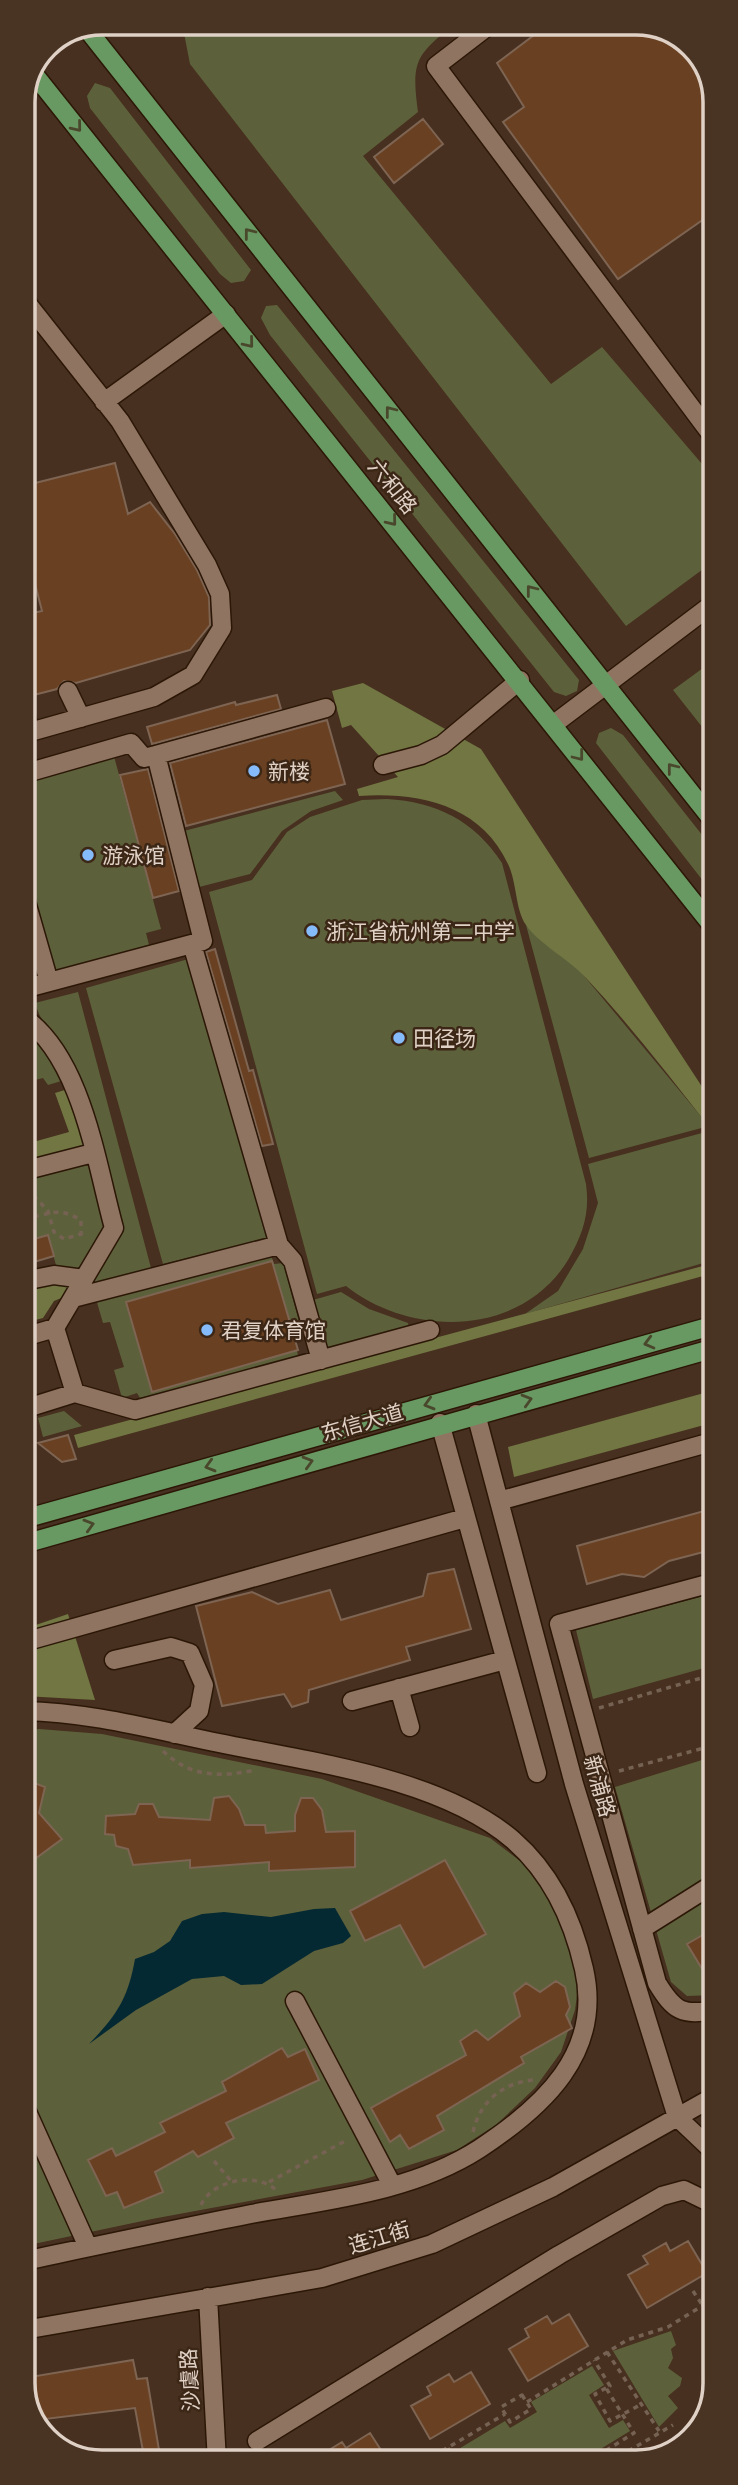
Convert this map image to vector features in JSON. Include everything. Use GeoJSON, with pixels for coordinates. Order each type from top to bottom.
{"type":"FeatureCollection","features":[{"type":"Feature","properties":{"kind":"main road","name":"六和路"},"geometry":{"type":"LineString","coordinates":[[92,36],[703,808]]}},
{"type":"Feature","properties":{"kind":"main road","name":"六和路"},"geometry":{"type":"LineString","coordinates":[[39,80],[520,680],[703,914]]}},
{"type":"Feature","properties":{"kind":"main road","name":"东信大道"},"geometry":{"type":"LineString","coordinates":[[35,1512],[703,1328]]}},
{"type":"Feature","properties":{"kind":"main road","name":"东信大道"},"geometry":{"type":"LineString","coordinates":[[35,1541],[440,1423],[703,1351]]}},
{"type":"Feature","properties":{"kind":"street"},"geometry":{"type":"LineString","coordinates":[[476,35],[436,66],[703,423]]}},
{"type":"Feature","properties":{"kind":"street"},"geometry":{"type":"LineString","coordinates":[[35,313],[120,421],[208,565],[220,594],[222,628],[193,675],[154,697],[35,731]]}},
{"type":"Feature","properties":{"kind":"street"},"geometry":{"type":"LineString","coordinates":[[104,402],[226,314]]}},
{"type":"Feature","properties":{"kind":"street"},"geometry":{"type":"LineString","coordinates":[[554,724],[703,611]]}},
{"type":"Feature","properties":{"kind":"street"},"geometry":{"type":"LineString","coordinates":[[383,765],[421,755],[442,745],[520,680]]}},
{"type":"Feature","properties":{"kind":"street"},"geometry":{"type":"LineString","coordinates":[[68,691],[81,718]]}},
{"type":"Feature","properties":{"kind":"street"},"geometry":{"type":"LineString","coordinates":[[35,771],[131,743],[144,758],[326,708]]}},
{"type":"Feature","properties":{"kind":"street"},"geometry":{"type":"LineString","coordinates":[[35,986],[203,941],[156,755]]}},
{"type":"Feature","properties":{"kind":"street"},"geometry":{"type":"LineString","coordinates":[[35,933],[49,982]]}},
{"type":"Feature","properties":{"kind":"street"},"geometry":{"type":"LineString","coordinates":[[192,944],[279,1245],[293,1261],[321,1360]]}},
{"type":"Feature","properties":{"kind":"street"},"geometry":{"type":"LineString","coordinates":[[35,1029],[56,1049],[74,1083],[114,1228],[55,1328],[35,1334]]}},
{"type":"Feature","properties":{"kind":"street"},"geometry":{"type":"LineString","coordinates":[[35,1168],[93,1153]]}},
{"type":"Feature","properties":{"kind":"street"},"geometry":{"type":"LineString","coordinates":[[73,1298],[279,1245]]}},
{"type":"Feature","properties":{"kind":"street"},"geometry":{"type":"LineString","coordinates":[[35,1279],[54,1275],[84,1279]]}},
{"type":"Feature","properties":{"kind":"street"},"geometry":{"type":"LineString","coordinates":[[55,1328],[75,1393]]}},
{"type":"Feature","properties":{"kind":"street"},"geometry":{"type":"LineString","coordinates":[[35,1406],[75,1393],[135,1410],[430,1330]]}},
{"type":"Feature","properties":{"kind":"street","name":"新浦路"},"geometry":{"type":"LineString","coordinates":[[475,1414],[574,1784],[677,2117],[703,2142]]}},
{"type":"Feature","properties":{"kind":"street"},"geometry":{"type":"LineString","coordinates":[[440,1423],[537,1773]]}},
{"type":"Feature","properties":{"kind":"street"},"geometry":{"type":"LineString","coordinates":[[499,1501],[703,1444]]}},
{"type":"Feature","properties":{"kind":"street"},"geometry":{"type":"LineString","coordinates":[[35,1639],[465,1518]]}},
{"type":"Feature","properties":{"kind":"street"},"geometry":{"type":"LineString","coordinates":[[703,1585],[559,1623],[657,1983],[670,2004],[690,2014],[703,2012]]}},
{"type":"Feature","properties":{"kind":"street"},"geometry":{"type":"LineString","coordinates":[[114,1660],[171,1647],[190,1653],[199,1667],[204,1685],[199,1711],[174,1734]]}},
{"type":"Feature","properties":{"kind":"street"},"geometry":{"type":"LineString","coordinates":[[352,1701],[505,1660]]}},
{"type":"Feature","properties":{"kind":"street"},"geometry":{"type":"LineString","coordinates":[[399,1688],[410,1727]]}},
{"type":"Feature","properties":{"kind":"street"},"geometry":{"type":"LineString","coordinates":[[35,1712],[95,1717],[318,1762],[407,1786],[480,1817],[512,1839],[533,1860],[558,1894],[577,1939],[587,1982],[589,2010],[582,2040],[565,2076],[525,2115],[468,2154],[426,2175],[291,2207],[35,2259]]}},
{"type":"Feature","properties":{"kind":"street"},"geometry":{"type":"LineString","coordinates":[[642,1929],[703,1891]]}},
{"type":"Feature","properties":{"kind":"street"},"geometry":{"type":"LineString","coordinates":[[295,2001],[392,2185]]}},
{"type":"Feature","properties":{"kind":"street","name":"连江街"},"geometry":{"type":"LineString","coordinates":[[35,2328],[322,2278],[432,2244],[553,2187],[703,2103]]}},
{"type":"Feature","properties":{"kind":"street"},"geometry":{"type":"LineString","coordinates":[[35,2129],[88,2247]]}},
{"type":"Feature","properties":{"kind":"street"},"geometry":{"type":"LineString","coordinates":[[257,2441],[559,2255],[662,2196],[684,2190],[703,2199]]}},
{"type":"Feature","properties":{"kind":"street","name":"沙虞路"},"geometry":{"type":"LineString","coordinates":[[208,2297],[216,2450]]}},
{"type":"Feature","properties":{"kind":"path"},"geometry":{"type":"LineString","coordinates":[[35,1197],[48,1211],[54,1232],[64,1239],[81,1234]]}},
{"type":"Feature","properties":{"kind":"path"},"geometry":{"type":"LineString","coordinates":[[35,1215],[66,1211],[81,1220],[81,1234]]}},
{"type":"Feature","properties":{"kind":"path"},"geometry":{"type":"LineString","coordinates":[[81,1234],[101,1250]]}},
{"type":"Feature","properties":{"kind":"path"},"geometry":{"type":"LineString","coordinates":[[583,1712],[703,1678]]}},
{"type":"Feature","properties":{"kind":"path"},"geometry":{"type":"LineString","coordinates":[[601,1776],[703,1748]]}},
{"type":"Feature","properties":{"kind":"path"},"geometry":{"type":"LineString","coordinates":[[468,2154],[475,2121],[487,2102],[500,2090],[516,2081],[541,2079],[557,2084]]}},
{"type":"Feature","properties":{"kind":"path"},"geometry":{"type":"LineString","coordinates":[[269,2182],[364,2131]]}},
{"type":"Feature","properties":{"kind":"path"},"geometry":{"type":"LineString","coordinates":[[214,2161],[231,2182]]}},
{"type":"Feature","properties":{"kind":"path"},"geometry":{"type":"LineString","coordinates":[[192,2226],[204,2199],[231,2182],[253,2179],[269,2182],[291,2207]]}},
{"type":"Feature","properties":{"kind":"path"},"geometry":{"type":"LineString","coordinates":[[527,2402],[627,2340],[668,2327],[703,2306],[693,2291]]}},
{"type":"Feature","properties":{"kind":"path"},"geometry":{"type":"LineString","coordinates":[[607,2352],[659,2431]]}},
{"type":"Feature","properties":{"kind":"path"},"geometry":{"type":"LineString","coordinates":[[594,2360],[610,2386],[595,2395],[610,2421],[640,2405]]}},
{"type":"Feature","properties":{"kind":"path"},"geometry":{"type":"LineString","coordinates":[[606,2388],[634,2433],[607,2450]]}},
{"type":"Feature","properties":{"kind":"path"},"geometry":{"type":"LineString","coordinates":[[522,2395],[531,2409],[510,2421],[505,2414],[501,2407],[522,2395]]}},
{"type":"Feature","properties":{"kind":"path"},"geometry":{"type":"LineString","coordinates":[[444,2450],[505,2414]]}},
{"type":"Feature","properties":{"kind":"path"},"geometry":{"type":"LineString","coordinates":[[629,2450],[659,2431],[681,2432]]}},
{"type":"Feature","properties":{"kind":"green space"},"geometry":{"type":"Polygon","coordinates":[[[184,35],[442,35],[425,52],[416,69],[418,112],[363,156],[551,384],[602,347],[703,465],[703,569],[626,626],[190,64],[184,35]]]}},
{"type":"Feature","properties":{"kind":"green space"},"geometry":{"type":"Polygon","coordinates":[[[95,83],[110,88],[251,270],[244,281],[231,283],[220,274],[90,108],[87,96],[95,83]]]}},
{"type":"Feature","properties":{"kind":"green space"},"geometry":{"type":"Polygon","coordinates":[[[277,305],[579,680],[577,691],[566,696],[554,692],[270,335],[261,318],[266,306],[277,305]]]}},
{"type":"Feature","properties":{"kind":"green space"},"geometry":{"type":"Polygon","coordinates":[[[703,668],[703,728],[673,690],[703,668]]]}},
{"type":"Feature","properties":{"kind":"green space"},"geometry":{"type":"Polygon","coordinates":[[[363,683],[481,749],[703,1088],[703,1119],[603,997],[579,971],[526,925],[522,919],[508,864],[496,844],[481,828],[464,815],[425,800],[403,796],[359,796],[357,789],[398,777],[351,725],[342,728],[332,691],[363,683]]]}},
{"type":"Feature","properties":{"kind":"green space"},"geometry":{"type":"Polygon","coordinates":[[[611,728],[623,735],[703,836],[703,881],[596,743],[599,733],[611,728]]]}},
{"type":"Feature","properties":{"kind":"green space","name":"游泳馆"},"geometry":{"type":"Polygon","coordinates":[[[112,749],[161,929],[146,933],[150,949],[61,971],[55,969],[47,957],[35,914],[35,771],[112,749]]]}},
{"type":"Feature","properties":{"kind":"green space"},"geometry":{"type":"Polygon","coordinates":[[[335,791],[343,800],[311,811],[282,831],[250,874],[199,887],[184,831],[335,791]]]}},
{"type":"Feature","properties":{"kind":"green space","name":"田径场"},"geometry":{"type":"Polygon","coordinates":[[[387,799],[422,804],[452,816],[479,835],[502,863],[586,1184],[586,1214],[578,1241],[568,1260],[548,1285],[523,1304],[495,1316],[464,1321],[433,1321],[402,1315],[373,1303],[346,1286],[317,1294],[209,892],[252,880],[287,832],[310,817],[362,800],[387,799]]]}},
{"type":"Feature","properties":{"kind":"green space"},"geometry":{"type":"Polygon","coordinates":[[[526,925],[575,965],[703,1119],[703,1128],[589,1158],[526,925]]]}},
{"type":"Feature","properties":{"kind":"green space"},"geometry":{"type":"Polygon","coordinates":[[[35,949],[43,976],[35,978],[35,949]]]}},
{"type":"Feature","properties":{"kind":"green space"},"geometry":{"type":"Polygon","coordinates":[[[192,958],[271,1237],[163,1264],[86,988],[192,958]]]}},
{"type":"Feature","properties":{"kind":"green space"},"geometry":{"type":"Polygon","coordinates":[[[78,992],[151,1268],[96,1285],[94,1277],[121,1229],[80,1082],[70,1061],[44,1024],[35,1003],[78,992]]]}},
{"type":"Feature","properties":{"kind":"green space"},"geometry":{"type":"Polygon","coordinates":[[[35,1040],[50,1053],[68,1079],[48,1085],[43,1078],[35,1080],[35,1040]]]}},
{"type":"Feature","properties":{"kind":"green space"},"geometry":{"type":"Polygon","coordinates":[[[71,1088],[87,1148],[35,1162],[35,1141],[69,1132],[55,1093],[71,1088]]]}},
{"type":"Feature","properties":{"kind":"green space"},"geometry":{"type":"Polygon","coordinates":[[[703,1133],[703,1263],[525,1314],[558,1291],[583,1249],[598,1203],[588,1164],[703,1133]]]}},
{"type":"Feature","properties":{"kind":"green space"},"geometry":{"type":"Polygon","coordinates":[[[88,1159],[107,1225],[81,1274],[57,1269],[48,1235],[35,1239],[35,1173],[88,1159]]]}},
{"type":"Feature","properties":{"kind":"green space","name":"君复体育馆"},"geometry":{"type":"Polygon","coordinates":[[[270,1252],[274,1264],[283,1263],[303,1336],[295,1340],[298,1356],[140,1398],[137,1393],[122,1398],[114,1370],[124,1367],[110,1322],[103,1323],[96,1299],[270,1252]]]}},
{"type":"Feature","properties":{"kind":"green space"},"geometry":{"type":"Polygon","coordinates":[[[703,1266],[703,1276],[78,1448],[74,1435],[703,1266]]]}},
{"type":"Feature","properties":{"kind":"green space"},"geometry":{"type":"Polygon","coordinates":[[[57,1282],[65,1282],[68,1287],[66,1296],[54,1301],[43,1318],[35,1320],[35,1289],[57,1282]]]}},
{"type":"Feature","properties":{"kind":"green space"},"geometry":{"type":"Polygon","coordinates":[[[341,1292],[369,1309],[408,1323],[409,1328],[326,1349],[313,1300],[341,1292]]]}},
{"type":"Feature","properties":{"kind":"green space"},"geometry":{"type":"Polygon","coordinates":[[[703,1393],[703,1425],[514,1477],[508,1447],[703,1393]]]}},
{"type":"Feature","properties":{"kind":"green space"},"geometry":{"type":"Polygon","coordinates":[[[64,1411],[82,1426],[43,1437],[38,1418],[64,1411]]]}},
{"type":"Feature","properties":{"kind":"green space"},"geometry":{"type":"Polygon","coordinates":[[[703,1596],[703,1668],[593,1699],[576,1630],[703,1596]]]}},
{"type":"Feature","properties":{"kind":"green space"},"geometry":{"type":"Polygon","coordinates":[[[68,1614],[95,1700],[35,1697],[35,1625],[68,1614]]]}},
{"type":"Feature","properties":{"kind":"green space"},"geometry":{"type":"Polygon","coordinates":[[[35,1730],[102,1734],[322,1779],[490,1838],[524,1864],[543,1888],[560,1920],[578,1987],[575,2010],[561,2052],[535,2088],[497,2124],[457,2150],[362,2180],[35,2244],[35,1730]]]}},
{"type":"Feature","properties":{"kind":"green space"},"geometry":{"type":"Polygon","coordinates":[[[703,1760],[703,1995],[687,1996],[671,1982],[615,1787],[703,1760]]]}},
{"type":"Feature","properties":{"kind":"green space"},"geometry":{"type":"Polygon","coordinates":[[[671,2331],[676,2345],[671,2349],[673,2358],[668,2368],[682,2378],[680,2386],[668,2396],[678,2408],[659,2427],[613,2351],[671,2331]]]}},
{"type":"Feature","properties":{"kind":"green space"},"geometry":{"type":"Polygon","coordinates":[[[592,2366],[604,2385],[589,2395],[609,2428],[623,2420],[630,2431],[599,2450],[457,2450],[505,2421],[510,2428],[537,2412],[531,2402],[592,2366]]]}},
{"type":"Feature","properties":{"kind":"water"},"geometry":{"type":"Polygon","coordinates":[[[335,1908],[351,1936],[343,1943],[314,1951],[262,1984],[241,1985],[224,1976],[192,1979],[136,2010],[89,2044],[120,2006],[129,1985],[135,1959],[154,1952],[170,1941],[182,1921],[202,1914],[224,1912],[271,1917],[335,1908]]]}},
{"type":"Feature","properties":{"kind":"building"},"geometry":{"type":"Polygon","coordinates":[[[534,35],[641,35],[670,44],[694,68],[702,89],[703,220],[618,279],[503,122],[524,107],[497,63],[534,35]]]}},
{"type":"Feature","properties":{"kind":"building"},"geometry":{"type":"Polygon","coordinates":[[[423,119],[443,144],[394,183],[374,157],[423,119]]]}},
{"type":"Feature","properties":{"kind":"building"},"geometry":{"type":"Polygon","coordinates":[[[115,463],[128,514],[150,502],[175,534],[197,570],[209,597],[210,625],[190,650],[76,683],[64,681],[57,689],[35,695],[35,612],[42,611],[35,584],[35,483],[115,463]]]}},
{"type":"Feature","properties":{"kind":"building"},"geometry":{"type":"Polygon","coordinates":[[[277,695],[281,709],[152,744],[147,727],[235,702],[236,705],[277,695]]]}},
{"type":"Feature","properties":{"kind":"building","name":"新楼"},"geometry":{"type":"Polygon","coordinates":[[[327,720],[345,784],[186,826],[170,763],[327,720]]]}},
{"type":"Feature","properties":{"kind":"building"},"geometry":{"type":"Polygon","coordinates":[[[148,769],[179,891],[153,898],[120,775],[148,769]]]}},
{"type":"Feature","properties":{"kind":"building"},"geometry":{"type":"Polygon","coordinates":[[[215,949],[249,1071],[253,1070],[273,1144],[262,1146],[206,952],[215,949]]]}},
{"type":"Feature","properties":{"kind":"building"},"geometry":{"type":"Polygon","coordinates":[[[48,1235],[54,1256],[35,1262],[35,1239],[48,1235]]]}},
{"type":"Feature","properties":{"kind":"building","name":"君复体育馆"},"geometry":{"type":"Polygon","coordinates":[[[272,1261],[298,1350],[152,1392],[126,1302],[272,1261]]]}},
{"type":"Feature","properties":{"kind":"building"},"geometry":{"type":"Polygon","coordinates":[[[68,1435],[76,1459],[62,1462],[38,1443],[68,1435]]]}},
{"type":"Feature","properties":{"kind":"building"},"geometry":{"type":"Polygon","coordinates":[[[703,1511],[703,1552],[669,1561],[644,1577],[622,1574],[587,1584],[577,1546],[703,1511]]]}},
{"type":"Feature","properties":{"kind":"building"},"geometry":{"type":"Polygon","coordinates":[[[454,1569],[471,1629],[406,1647],[410,1660],[309,1690],[308,1702],[292,1707],[284,1694],[222,1706],[196,1606],[252,1592],[278,1604],[330,1590],[341,1620],[423,1596],[428,1574],[454,1569]]]}},
{"type":"Feature","properties":{"kind":"building"},"geometry":{"type":"Polygon","coordinates":[[[35,1783],[45,1787],[39,1813],[62,1839],[35,1859],[35,1783]]]}},
{"type":"Feature","properties":{"kind":"building"},"geometry":{"type":"Polygon","coordinates":[[[229,1796],[239,1809],[245,1825],[265,1825],[266,1833],[295,1831],[295,1815],[301,1798],[313,1798],[322,1810],[326,1832],[355,1831],[355,1867],[269,1871],[269,1862],[190,1868],[190,1860],[133,1865],[128,1849],[116,1846],[114,1835],[105,1834],[106,1816],[135,1814],[139,1804],[153,1804],[159,1817],[210,1820],[214,1798],[229,1796]]]}},
{"type":"Feature","properties":{"kind":"building"},"geometry":{"type":"Polygon","coordinates":[[[445,1860],[486,1934],[424,1968],[400,1925],[365,1941],[350,1911],[445,1860]]]}},
{"type":"Feature","properties":{"kind":"building"},"geometry":{"type":"Polygon","coordinates":[[[703,1935],[703,1970],[687,1944],[703,1935]]]}},
{"type":"Feature","properties":{"kind":"building"},"geometry":{"type":"Polygon","coordinates":[[[556,1981],[565,1987],[570,2007],[566,2015],[572,2028],[521,2057],[524,2063],[437,2116],[444,2130],[409,2149],[400,2135],[390,2142],[371,2108],[466,2055],[460,2041],[476,2030],[488,2040],[520,2016],[514,1993],[526,1983],[540,1992],[556,1981]]]}},
{"type":"Feature","properties":{"kind":"building"},"geometry":{"type":"Polygon","coordinates":[[[282,2048],[288,2057],[305,2049],[319,2080],[226,2123],[234,2138],[198,2157],[193,2151],[155,2172],[163,2192],[124,2208],[117,2192],[106,2196],[88,2160],[112,2148],[116,2156],[165,2132],[160,2123],[226,2091],[222,2082],[282,2048]]]}},
{"type":"Feature","properties":{"kind":"building"},"geometry":{"type":"Polygon","coordinates":[[[688,2241],[703,2266],[703,2275],[647,2308],[628,2275],[648,2264],[643,2256],[666,2243],[670,2251],[688,2241]]]}},
{"type":"Feature","properties":{"kind":"building"},"geometry":{"type":"Polygon","coordinates":[[[569,2314],[588,2346],[528,2381],[509,2349],[529,2337],[525,2329],[547,2316],[552,2324],[569,2314]]]}},
{"type":"Feature","properties":{"kind":"building"},"geometry":{"type":"Polygon","coordinates":[[[133,2360],[137,2379],[147,2378],[159,2450],[143,2450],[135,2408],[45,2419],[36,2396],[35,2376],[133,2360]]]}},
{"type":"Feature","properties":{"kind":"building"},"geometry":{"type":"Polygon","coordinates":[[[471,2372],[490,2404],[430,2439],[411,2406],[431,2395],[427,2387],[449,2374],[454,2382],[471,2372]]]}},
{"type":"Feature","properties":{"kind":"building"},"geometry":{"type":"Polygon","coordinates":[[[370,2433],[381,2450],[329,2450],[342,2442],[346,2448],[370,2433]]]}},
{"type":"Feature","properties":{"kind":"place","name":"新楼"},"geometry":{"type":"Point","coordinates":[254,771]}},
{"type":"Feature","properties":{"kind":"place","name":"游泳馆"},"geometry":{"type":"Point","coordinates":[88,855]}},
{"type":"Feature","properties":{"kind":"place","name":"浙江省杭州第二中学"},"geometry":{"type":"Point","coordinates":[312,931]}},
{"type":"Feature","properties":{"kind":"place","name":"田径场"},"geometry":{"type":"Point","coordinates":[399,1038]}},
{"type":"Feature","properties":{"kind":"place","name":"君复体育馆"},"geometry":{"type":"Point","coordinates":[207,1330]}}]}
